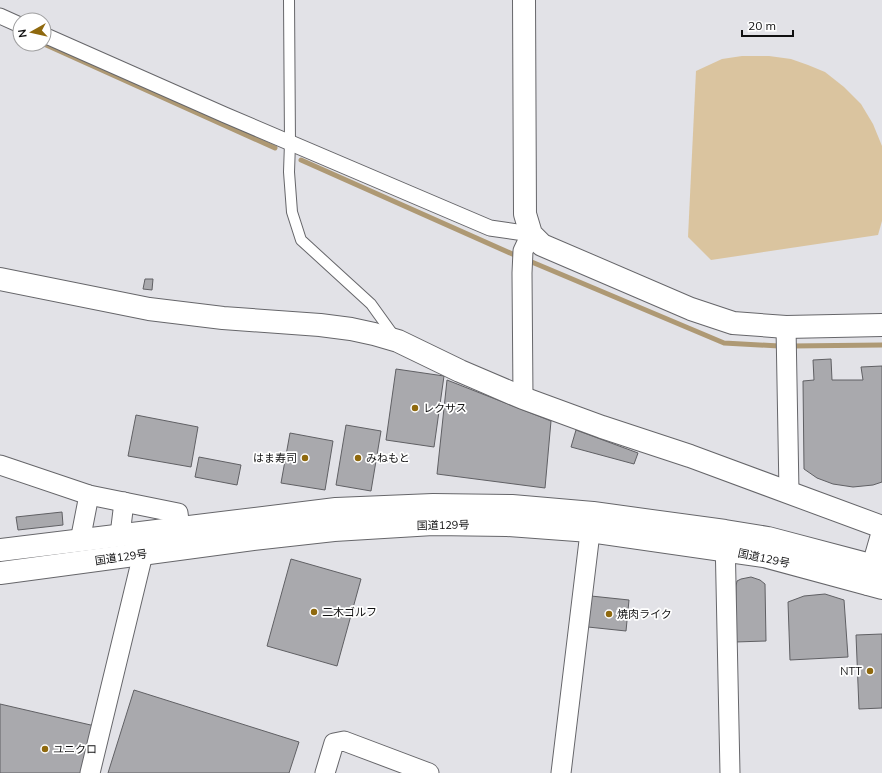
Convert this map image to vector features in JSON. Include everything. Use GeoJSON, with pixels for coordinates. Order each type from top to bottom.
{"type":"FeatureCollection","features":[{"type":"Feature","properties":{"kind":"main road"},"geometry":{"type":"LineString","coordinates":[[524,0],[525,214],[527,243],[542,245],[691,309],[733,323],[786,327],[882,325]]}},
{"type":"Feature","properties":{"kind":"main road"},"geometry":{"type":"LineString","coordinates":[[0,279],[149,309],[223,318],[320,325],[351,329],[398,341],[460,371],[523,398],[602,427],[690,456],[882,527]]}},
{"type":"Feature","properties":{"kind":"main road","name":"国道129号"},"geometry":{"type":"LineString","coordinates":[[0,550],[336,510],[433,505],[512,506],[591,522],[726,541],[768,538],[876,576]]}},
{"type":"Feature","properties":{"kind":"main road","name":"国道129号"},"geometry":{"type":"LineString","coordinates":[[0,573],[253,539],[334,530],[433,524],[507,525],[591,522]]}},
{"type":"Feature","properties":{"kind":"main road"},"geometry":{"type":"LineString","coordinates":[[876,576],[882,535]]}},
{"type":"Feature","properties":{"kind":"street"},"geometry":{"type":"LineString","coordinates":[[0,16],[12,21]]}},
{"type":"Feature","properties":{"kind":"street"},"geometry":{"type":"LineString","coordinates":[[52,39],[290,143],[527,243],[522,273],[523,398]]}},
{"type":"Feature","properties":{"kind":"street"},"geometry":{"type":"LineString","coordinates":[[786,327],[789,492]]}},
{"type":"Feature","properties":{"kind":"street"},"geometry":{"type":"LineString","coordinates":[[0,464],[89,495],[178,513],[180,528]]}},
{"type":"Feature","properties":{"kind":"street"},"geometry":{"type":"LineString","coordinates":[[80,541],[89,495]]}},
{"type":"Feature","properties":{"kind":"street"},"geometry":{"type":"LineString","coordinates":[[120,535],[124,502]]}},
{"type":"Feature","properties":{"kind":"street"},"geometry":{"type":"LineString","coordinates":[[562,773],[591,522]]}},
{"type":"Feature","properties":{"kind":"street"},"geometry":{"type":"LineString","coordinates":[[726,541],[730,773]]}},
{"type":"Feature","properties":{"kind":"street"},"geometry":{"type":"LineString","coordinates":[[90,773],[143,554]]}},
{"type":"Feature","properties":{"kind":"street"},"geometry":{"type":"LineString","coordinates":[[325,773],[334,743],[344,741],[429,773]]}},
{"type":"Feature","properties":{"kind":"lane"},"geometry":{"type":"LineString","coordinates":[[289,0],[289,172],[292,212],[301,240],[371,304],[398,341]]}},
{"type":"Feature","properties":{"kind":"shaded area"},"geometry":{"type":"Polygon","coordinates":[[[742,56],[769,56],[791,59],[808,65],[825,72],[844,87],[861,104],[873,124],[882,146],[882,221],[878,235],[711,260],[688,237],[696,71],[722,59],[742,56]]]}},
{"type":"Feature","properties":{"kind":"building"},"geometry":{"type":"Polygon","coordinates":[[[145,279],[153,279],[152,290],[143,289],[145,279]]]}},
{"type":"Feature","properties":{"kind":"building"},"geometry":{"type":"Polygon","coordinates":[[[831,359],[832,380],[863,380],[861,367],[882,366],[882,482],[873,485],[853,487],[833,484],[817,478],[804,469],[803,381],[814,380],[813,360],[831,359]]]}},
{"type":"Feature","properties":{"kind":"building","name":"レクサス"},"geometry":{"type":"Polygon","coordinates":[[[396,369],[444,376],[434,447],[386,440],[396,369]]]}},
{"type":"Feature","properties":{"kind":"building"},"geometry":{"type":"Polygon","coordinates":[[[447,380],[551,421],[545,488],[437,474],[447,380]]]}},
{"type":"Feature","properties":{"kind":"building"},"geometry":{"type":"Polygon","coordinates":[[[136,415],[198,427],[191,467],[128,456],[136,415]]]}},
{"type":"Feature","properties":{"kind":"building","name":"みねもと"},"geometry":{"type":"Polygon","coordinates":[[[346,425],[381,431],[371,491],[336,485],[346,425]]]}},
{"type":"Feature","properties":{"kind":"building"},"geometry":{"type":"Polygon","coordinates":[[[576,430],[638,453],[634,464],[571,447],[576,430]]]}},
{"type":"Feature","properties":{"kind":"building"},"geometry":{"type":"Polygon","coordinates":[[[290,433],[333,441],[325,490],[281,483],[290,433]]]}},
{"type":"Feature","properties":{"kind":"building"},"geometry":{"type":"Polygon","coordinates":[[[199,457],[241,465],[237,485],[195,477],[199,457]]]}},
{"type":"Feature","properties":{"kind":"building"},"geometry":{"type":"Polygon","coordinates":[[[62,512],[63,525],[18,530],[16,517],[62,512]]]}},
{"type":"Feature","properties":{"kind":"building","name":"二木ゴルフ"},"geometry":{"type":"Polygon","coordinates":[[[291,559],[361,579],[337,666],[267,646],[291,559]]]}},
{"type":"Feature","properties":{"kind":"building"},"geometry":{"type":"Polygon","coordinates":[[[751,577],[760,580],[765,584],[766,641],[735,642],[737,581],[751,577]]]}},
{"type":"Feature","properties":{"kind":"building"},"geometry":{"type":"Polygon","coordinates":[[[825,594],[844,600],[848,657],[790,660],[788,602],[804,596],[825,594]]]}},
{"type":"Feature","properties":{"kind":"building","name":"焼肉ライク"},"geometry":{"type":"Polygon","coordinates":[[[591,596],[629,600],[626,631],[588,627],[591,596]]]}},
{"type":"Feature","properties":{"kind":"building","name":"NTT"},"geometry":{"type":"Polygon","coordinates":[[[882,634],[882,708],[859,709],[856,635],[882,634]]]}},
{"type":"Feature","properties":{"kind":"building"},"geometry":{"type":"Polygon","coordinates":[[[134,690],[299,742],[289,773],[108,773],[134,690]]]}},
{"type":"Feature","properties":{"kind":"building","name":"ユニクロ"},"geometry":{"type":"Polygon","coordinates":[[[0,704],[95,726],[85,773],[0,773],[0,704]]]}},
{"type":"Feature","properties":{"kind":"waterway"},"geometry":{"type":"LineString","coordinates":[[52,48],[275,148]]}},
{"type":"Feature","properties":{"kind":"waterway"},"geometry":{"type":"LineString","coordinates":[[301,160],[519,257]]}},
{"type":"Feature","properties":{"kind":"waterway"},"geometry":{"type":"LineString","coordinates":[[527,260],[724,343],[779,346]]}},
{"type":"Feature","properties":{"kind":"waterway"},"geometry":{"type":"LineString","coordinates":[[791,346],[882,345]]}},
{"type":"Feature","properties":{"kind":"place","name":"レクサス"},"geometry":{"type":"Point","coordinates":[415,408]}},
{"type":"Feature","properties":{"kind":"place","name":"はま寿司"},"geometry":{"type":"Point","coordinates":[305,458]}},
{"type":"Feature","properties":{"kind":"place","name":"みねもと"},"geometry":{"type":"Point","coordinates":[358,458]}},
{"type":"Feature","properties":{"kind":"place","name":"二木ゴルフ"},"geometry":{"type":"Point","coordinates":[314,612]}},
{"type":"Feature","properties":{"kind":"place","name":"焼肉ライク"},"geometry":{"type":"Point","coordinates":[609,614]}},
{"type":"Feature","properties":{"kind":"place","name":"NTT"},"geometry":{"type":"Point","coordinates":[870,671]}},
{"type":"Feature","properties":{"kind":"place","name":"ユニクロ"},"geometry":{"type":"Point","coordinates":[45,749]}}]}
